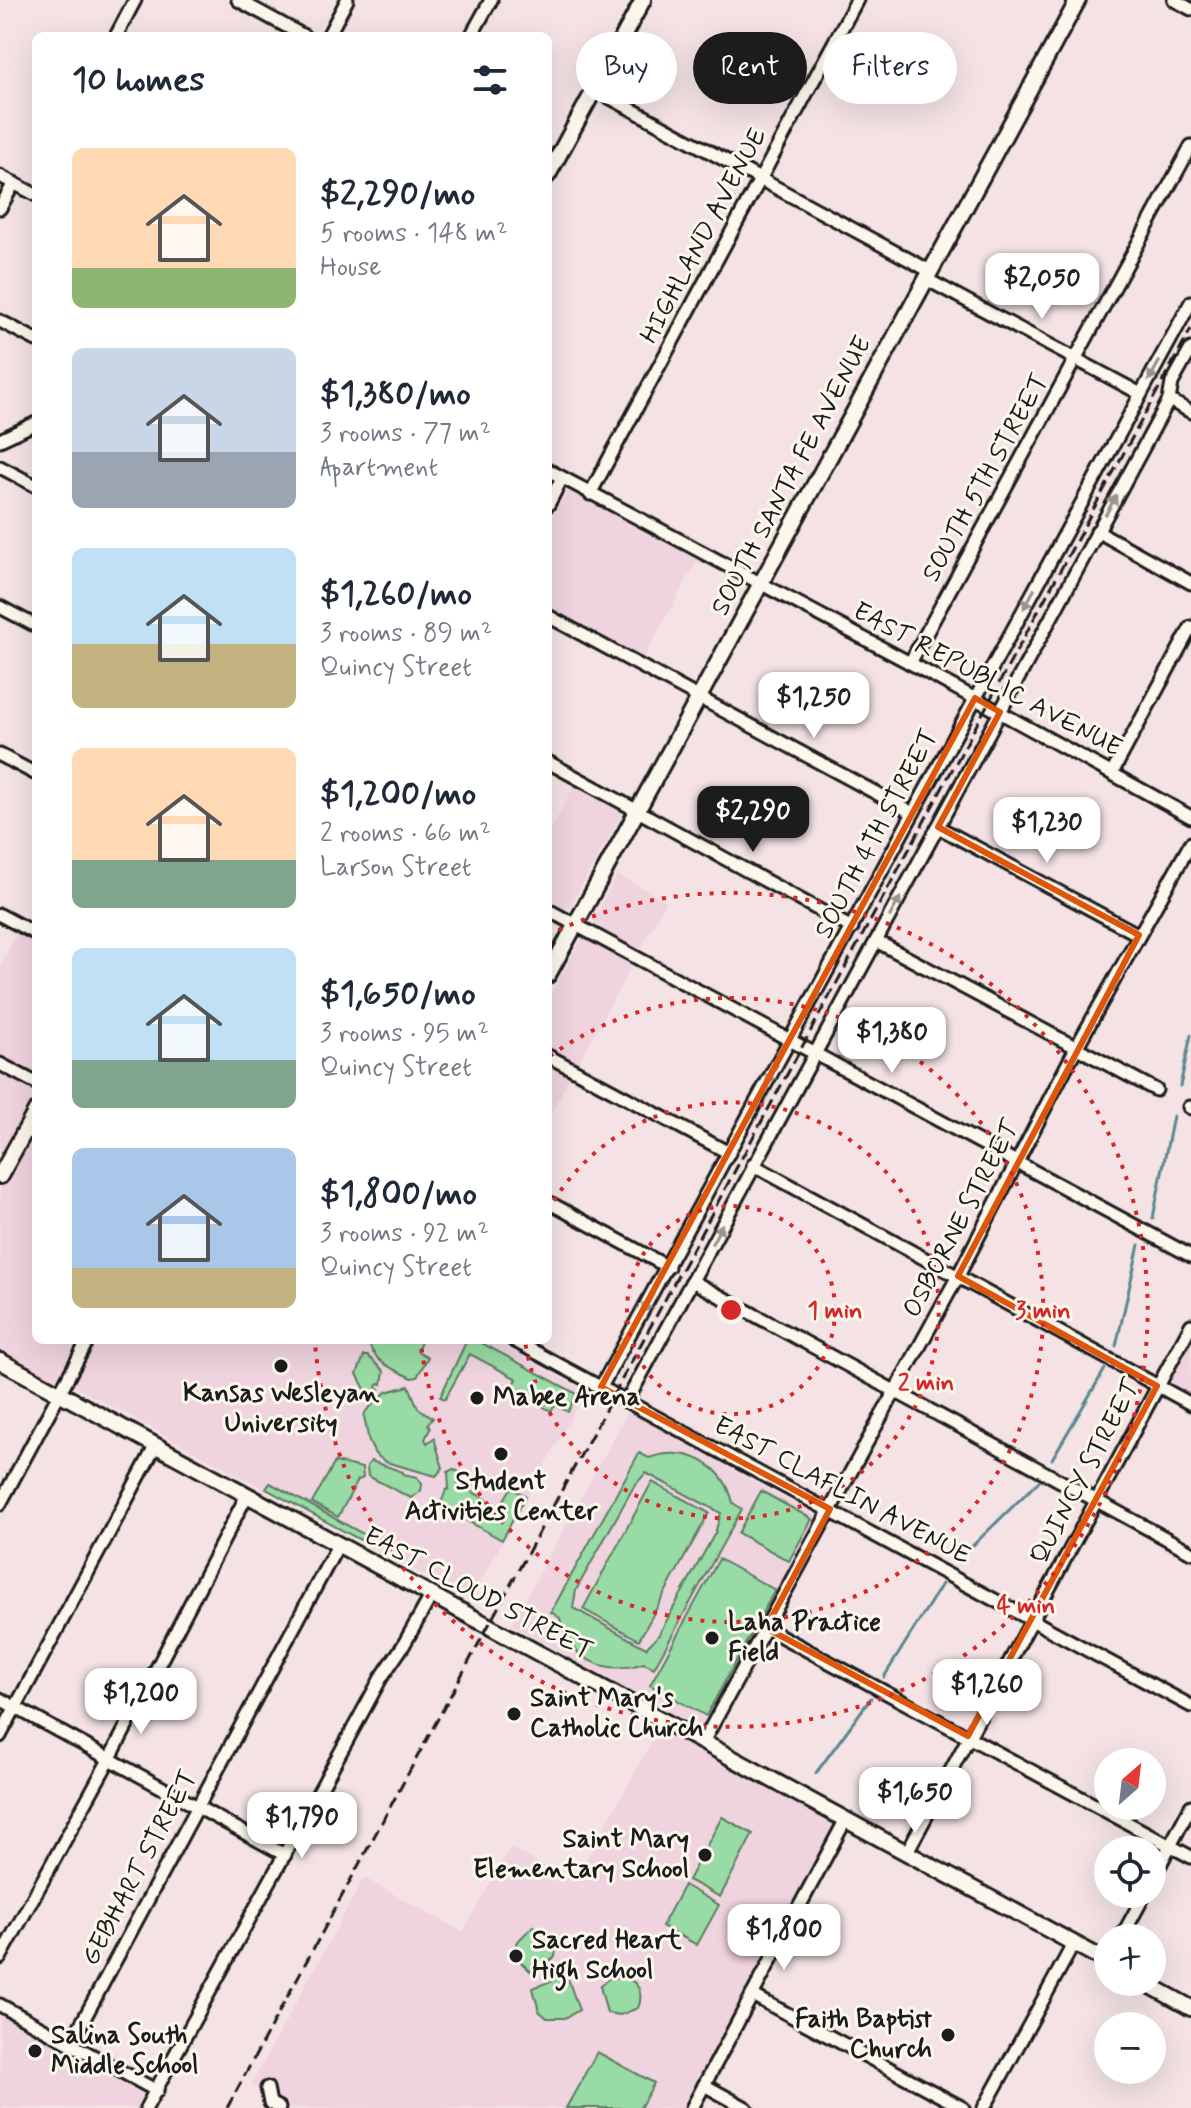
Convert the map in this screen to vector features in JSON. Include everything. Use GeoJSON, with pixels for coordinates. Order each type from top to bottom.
{"type":"FeatureCollection","features":[{"type":"Feature","properties":{"kind":"main road"},"geometry":{"type":"LineString","coordinates":[[625,32],[643,0]]}},
{"type":"Feature","properties":{"kind":"main road","name":"SOUTH SANTA FE AVENUE"},"geometry":{"type":"LineString","coordinates":[[552,968],[1078,0]]}},
{"type":"Feature","properties":{"kind":"main road"},"geometry":{"type":"LineString","coordinates":[[552,166],[586,104]]}},
{"type":"Feature","properties":{"kind":"main road"},"geometry":{"type":"LineString","coordinates":[[0,1176],[32,1118]]}},
{"type":"Feature","properties":{"kind":"main road","name":"EAST CLOUD STREET"},"geometry":{"type":"LineString","coordinates":[[0,1361],[1094,1954]]}},
{"type":"Feature","properties":{"kind":"main road"},"geometry":{"type":"LineString","coordinates":[[1166,1994],[1191,2008]]}},
{"type":"Feature","properties":{"kind":"street"},"geometry":{"type":"LineString","coordinates":[[118,32],[135,0]]}},
{"type":"Feature","properties":{"kind":"street"},"geometry":{"type":"LineString","coordinates":[[238,0],[297,32]]}},
{"type":"Feature","properties":{"kind":"street"},"geometry":{"type":"LineString","coordinates":[[330,32],[347,0]]}},
{"type":"Feature","properties":{"kind":"street"},"geometry":{"type":"LineString","coordinates":[[473,32],[491,0]]}},
{"type":"Feature","properties":{"kind":"street","name":"HIGHLAND AVENUE"},"geometry":{"type":"LineString","coordinates":[[590,494],[857,0]]}},
{"type":"Feature","properties":{"kind":"street"},"geometry":{"type":"LineString","coordinates":[[1174,0],[1191,9]]}},
{"type":"Feature","properties":{"kind":"street"},"geometry":{"type":"LineString","coordinates":[[622,104],[1141,394]]}},
{"type":"Feature","properties":{"kind":"street","name":"SOUTH 5TH STREET"},"geometry":{"type":"LineString","coordinates":[[910,663],[1191,146]]}},
{"type":"Feature","properties":{"kind":"street"},"geometry":{"type":"LineString","coordinates":[[0,176],[32,189]]}},
{"type":"Feature","properties":{"kind":"street"},"geometry":{"type":"LineString","coordinates":[[0,208],[14,183]]}},
{"type":"Feature","properties":{"kind":"street","name":"SOUTH 4TH STREET"},"geometry":{"type":"LineString","coordinates":[[601,1387],[1191,302]]}},
{"type":"Feature","properties":{"kind":"street"},"geometry":{"type":"LineString","coordinates":[[0,321],[32,338]]}},
{"type":"Feature","properties":{"kind":"street","name":"SOUTH 4TH STREET"},"geometry":{"type":"LineString","coordinates":[[627,1401],[1169,400],[1172,383],[1191,349]]}},
{"type":"Feature","properties":{"kind":"street"},"geometry":{"type":"LineString","coordinates":[[1169,400],[1191,412]]}},
{"type":"Feature","properties":{"kind":"street"},"geometry":{"type":"LineString","coordinates":[[0,440],[32,425]]}},
{"type":"Feature","properties":{"kind":"street"},"geometry":{"type":"LineString","coordinates":[[0,467],[32,484]]}},
{"type":"Feature","properties":{"kind":"street","name":"EAST REPUBLIC AVENUE"},"geometry":{"type":"LineString","coordinates":[[552,472],[1191,817]]}},
{"type":"Feature","properties":{"kind":"street"},"geometry":{"type":"LineString","coordinates":[[552,497],[562,478]]}},
{"type":"Feature","properties":{"kind":"street"},"geometry":{"type":"LineString","coordinates":[[1097,531],[1191,583]]}},
{"type":"Feature","properties":{"kind":"street"},"geometry":{"type":"LineString","coordinates":[[0,607],[32,624]]}},
{"type":"Feature","properties":{"kind":"street"},"geometry":{"type":"LineString","coordinates":[[552,618],[913,813]]}},
{"type":"Feature","properties":{"kind":"street"},"geometry":{"type":"LineString","coordinates":[[1112,773],[1191,627]]}},
{"type":"Feature","properties":{"kind":"street"},"geometry":{"type":"LineString","coordinates":[[0,755],[32,772]]}},
{"type":"Feature","properties":{"kind":"street"},"geometry":{"type":"LineString","coordinates":[[552,764],[852,928]]}},
{"type":"Feature","properties":{"kind":"street"},"geometry":{"type":"LineString","coordinates":[[938,827],[1139,935]]}},
{"type":"Feature","properties":{"kind":"street","name":"OSBORNE STREET"},"geometry":{"type":"LineString","coordinates":[[703,1742],[1019,1163],[1076,1048],[1191,843]]}},
{"type":"Feature","properties":{"kind":"street"},"geometry":{"type":"LineString","coordinates":[[552,912],[1191,1256]]}},
{"type":"Feature","properties":{"kind":"street"},"geometry":{"type":"LineString","coordinates":[[0,915],[32,932]]}},
{"type":"Feature","properties":{"kind":"street"},"geometry":{"type":"LineString","coordinates":[[876,941],[1156,1090]]}},
{"type":"Feature","properties":{"kind":"street"},"geometry":{"type":"LineString","coordinates":[[552,1058],[729,1153]]}},
{"type":"Feature","properties":{"kind":"street"},"geometry":{"type":"LineString","coordinates":[[0,1064],[32,1081]]}},
{"type":"Feature","properties":{"kind":"street"},"geometry":{"type":"LineString","coordinates":[[753,1165],[1191,1404]]}},
{"type":"Feature","properties":{"kind":"street"},"geometry":{"type":"LineString","coordinates":[[552,1204],[668,1267]]}},
{"type":"Feature","properties":{"kind":"street"},"geometry":{"type":"LineString","coordinates":[[692,1281],[1191,1552]]}},
{"type":"Feature","properties":{"kind":"street","name":"QUINCY STREET"},"geometry":{"type":"LineString","coordinates":[[907,1852],[1191,1325]]}},
{"type":"Feature","properties":{"kind":"street"},"geometry":{"type":"LineString","coordinates":[[0,1504],[86,1344]]}},
{"type":"Feature","properties":{"kind":"street","name":"EAST CLAFLIN AVENUE"},"geometry":{"type":"LineString","coordinates":[[520,1344],[1191,1706]]}},
{"type":"Feature","properties":{"kind":"street"},"geometry":{"type":"LineString","coordinates":[[0,1736],[156,1445]]}},
{"type":"Feature","properties":{"kind":"street"},"geometry":{"type":"LineString","coordinates":[[0,1958],[110,1758],[247,1495]]}},
{"type":"Feature","properties":{"kind":"street","name":"GEBHART STREET"},"geometry":{"type":"LineString","coordinates":[[71,2043],[338,1545]]}},
{"type":"Feature","properties":{"kind":"street"},"geometry":{"type":"LineString","coordinates":[[146,2108],[381,1678],[431,1596]]}},
{"type":"Feature","properties":{"kind":"street"},"geometry":{"type":"LineString","coordinates":[[766,1628],[1191,1857]]}},
{"type":"Feature","properties":{"kind":"street"},"geometry":{"type":"LineString","coordinates":[[0,1699],[285,1855]]}},
{"type":"Feature","properties":{"kind":"street"},"geometry":{"type":"LineString","coordinates":[[1166,1854],[1191,1806]]}},
{"type":"Feature","properties":{"kind":"street"},"geometry":{"type":"LineString","coordinates":[[692,2108],[846,1819]]}},
{"type":"Feature","properties":{"kind":"street"},"geometry":{"type":"LineString","coordinates":[[984,2108],[1074,1943]]}},
{"type":"Feature","properties":{"kind":"street"},"geometry":{"type":"LineString","coordinates":[[752,1995],[963,2108]]}},
{"type":"Feature","properties":{"kind":"street"},"geometry":{"type":"LineString","coordinates":[[0,2005],[157,2091]]}},
{"type":"Feature","properties":{"kind":"street"},"geometry":{"type":"LineString","coordinates":[[704,2085],[746,2108]]}},
{"type":"Feature","properties":{"kind":"street"},"geometry":{"type":"LineString","coordinates":[[267,2088],[270,2103],[279,2108]]}},
{"type":"Feature","properties":{"kind":"highlighted area"},"geometry":{"type":"Polygon","coordinates":[[[975,698],[1000,712],[938,827],[1139,935],[958,1276],[1157,1386],[968,1736],[766,1628],[830,1509],[601,1387],[975,698]]]}},
{"type":"Feature","properties":{"kind":"shaded area"},"geometry":{"type":"Polygon","coordinates":[[[569,490],[698,559],[643,659],[552,609],[552,517],[569,490]]]}},
{"type":"Feature","properties":{"kind":"shaded area"},"geometry":{"type":"Polygon","coordinates":[[[576,783],[620,807],[622,814],[570,906],[564,909],[552,904],[552,827],[576,783]]]}},
{"type":"Feature","properties":{"kind":"shaded area"},"geometry":{"type":"Polygon","coordinates":[[[617,875],[666,901],[640,950],[599,927],[593,920],[617,875]]]}},
{"type":"Feature","properties":{"kind":"shaded area"},"geometry":{"type":"Polygon","coordinates":[[[19,930],[32,937],[32,1073],[0,1056],[0,966],[19,930]]]}},
{"type":"Feature","properties":{"kind":"shaded area"},"geometry":{"type":"Polygon","coordinates":[[[588,937],[634,961],[578,1064],[552,1050],[552,992],[581,941],[588,937]]]}},
{"type":"Feature","properties":{"kind":"shaded area"},"geometry":{"type":"Polygon","coordinates":[[[552,1063],[572,1074],[552,1111],[552,1063]]]}},
{"type":"Feature","properties":{"kind":"shaded area"},"geometry":{"type":"Polygon","coordinates":[[[0,1070],[32,1089],[32,1104],[0,1163],[0,1070]]]}},
{"type":"Feature","properties":{"kind":"shaded area","name":"Kansas Wesleyan University"},"geometry":{"type":"Polygon","coordinates":[[[32,1131],[32,1344],[498,1344],[580,1388],[583,1396],[470,1600],[61,1379],[51,1381],[0,1352],[0,1190],[32,1131]]]}},
{"type":"Feature","properties":{"kind":"shaded area"},"geometry":{"type":"Polygon","coordinates":[[[1191,1338],[1191,1395],[1169,1381],[1191,1338]]]}},
{"type":"Feature","properties":{"kind":"shaded area"},"geometry":{"type":"Polygon","coordinates":[[[628,1412],[818,1517],[702,1728],[693,1726],[514,1626],[513,1622],[628,1412]]]}},
{"type":"Feature","properties":{"kind":"shaded area","name":"Sacred Heart High School"},"geometry":{"type":"Polygon","coordinates":[[[660,1727],[837,1823],[685,2108],[292,2108],[251,2085],[364,1878],[463,1932],[510,1848],[574,1882],[660,1727]]]}},
{"type":"Feature","properties":{"kind":"shaded area","name":"Salina South Middle School"},"geometry":{"type":"Polygon","coordinates":[[[0,2013],[141,2090],[146,2094],[145,2102],[140,2108],[0,2108],[0,2013]]]}},
{"type":"Feature","properties":{"kind":"green space"},"geometry":{"type":"Polygon","coordinates":[[[370,1344],[420,1344],[417,1351],[428,1357],[417,1377],[412,1378],[391,1368],[370,1344]]]}},
{"type":"Feature","properties":{"kind":"green space"},"geometry":{"type":"Polygon","coordinates":[[[465,1344],[483,1344],[577,1394],[568,1412],[555,1405],[551,1411],[512,1389],[517,1379],[470,1354],[445,1399],[440,1397],[465,1344]]]}},
{"type":"Feature","properties":{"kind":"green space"},"geometry":{"type":"Polygon","coordinates":[[[364,1356],[384,1371],[382,1384],[376,1387],[379,1389],[370,1399],[357,1374],[364,1356]]]}},
{"type":"Feature","properties":{"kind":"green space"},"geometry":{"type":"Polygon","coordinates":[[[409,1386],[418,1408],[433,1418],[428,1424],[430,1429],[425,1439],[427,1443],[434,1438],[443,1468],[436,1476],[386,1462],[375,1454],[369,1442],[364,1416],[366,1411],[386,1392],[409,1386]]]}},
{"type":"Feature","properties":{"kind":"green space"},"geometry":{"type":"Polygon","coordinates":[[[639,1453],[649,1458],[677,1454],[702,1461],[721,1478],[733,1503],[742,1509],[654,1668],[644,1663],[616,1667],[591,1661],[571,1645],[560,1618],[551,1612],[639,1453]],[[646,1473],[634,1486],[576,1590],[573,1608],[646,1648],[658,1636],[715,1533],[721,1513],[646,1473]]]}},
{"type":"Feature","properties":{"kind":"green space"},"geometry":{"type":"Polygon","coordinates":[[[371,1461],[417,1477],[422,1484],[421,1491],[411,1498],[368,1476],[367,1466],[371,1461]]]}},
{"type":"Feature","properties":{"kind":"green space"},"geometry":{"type":"Polygon","coordinates":[[[335,1462],[362,1468],[363,1478],[358,1480],[338,1517],[312,1503],[335,1462]]]}},
{"type":"Feature","properties":{"kind":"green space"},"geometry":{"type":"Polygon","coordinates":[[[453,1469],[463,1474],[458,1484],[500,1507],[511,1488],[526,1496],[502,1540],[440,1506],[449,1489],[448,1472],[453,1469]]]}},
{"type":"Feature","properties":{"kind":"green space"},"geometry":{"type":"Polygon","coordinates":[[[652,1482],[709,1513],[639,1640],[583,1609],[652,1482]]]}},
{"type":"Feature","properties":{"kind":"green space"},"geometry":{"type":"Polygon","coordinates":[[[270,1483],[365,1535],[363,1539],[266,1489],[270,1483]]]}},
{"type":"Feature","properties":{"kind":"green space"},"geometry":{"type":"Polygon","coordinates":[[[761,1491],[812,1519],[789,1561],[738,1533],[761,1491]]]}},
{"type":"Feature","properties":{"kind":"green space","name":"Laha Practice Field"},"geometry":{"type":"Polygon","coordinates":[[[719,1559],[775,1590],[706,1716],[650,1685],[719,1559]]]}},
{"type":"Feature","properties":{"kind":"green space"},"geometry":{"type":"Polygon","coordinates":[[[722,1817],[753,1834],[720,1897],[688,1880],[722,1817]]]}},
{"type":"Feature","properties":{"kind":"green space"},"geometry":{"type":"Polygon","coordinates":[[[684,1885],[719,1905],[697,1945],[662,1926],[684,1885]]]}},
{"type":"Feature","properties":{"kind":"green space"},"geometry":{"type":"Polygon","coordinates":[[[534,1926],[556,1948],[555,1957],[534,1974],[520,1961],[515,1950],[520,1939],[534,1926]]]}},
{"type":"Feature","properties":{"kind":"green space"},"geometry":{"type":"Polygon","coordinates":[[[564,1976],[568,1979],[579,2010],[565,2018],[547,2018],[539,2011],[533,1988],[564,1976]]]}},
{"type":"Feature","properties":{"kind":"green space"},"geometry":{"type":"Polygon","coordinates":[[[622,1977],[633,1981],[639,1988],[638,2008],[620,2015],[607,2013],[600,1986],[609,1978],[622,1977]]]}},
{"type":"Feature","properties":{"kind":"green space"},"geometry":{"type":"Polygon","coordinates":[[[597,2052],[654,2083],[640,2108],[566,2108],[597,2052]]]}},
{"type":"Feature","properties":{"kind":"waterway"},"geometry":{"type":"LineString","coordinates":[[1180,1086],[1191,1035]]}},
{"type":"Feature","properties":{"kind":"waterway"},"geometry":{"type":"LineString","coordinates":[[1153,1218],[1173,1116]]}},
{"type":"Feature","properties":{"kind":"waterway"},"geometry":{"type":"LineString","coordinates":[[1116,1346],[1139,1245]]}},
{"type":"Feature","properties":{"kind":"waterway"},"geometry":{"type":"LineString","coordinates":[[1052,1459],[1105,1369]]}},
{"type":"Feature","properties":{"kind":"waterway"},"geometry":{"type":"LineString","coordinates":[[958,1560],[1039,1481]]}},
{"type":"Feature","properties":{"kind":"waterway"},"geometry":{"type":"LineString","coordinates":[[884,1677],[942,1584]]}},
{"type":"Feature","properties":{"kind":"waterway"},"geometry":{"type":"LineString","coordinates":[[816,1773],[871,1698]]}},
{"type":"Feature","properties":{"kind":"railway"},"geometry":{"type":"LineString","coordinates":[[227,2108],[1191,329]]}},
{"type":"Feature","properties":{"kind":"place","name":"Kansas Wesleyan University"},"geometry":{"type":"Point","coordinates":[281,1366]}},
{"type":"Feature","properties":{"kind":"place","name":"Mabee Arena"},"geometry":{"type":"Point","coordinates":[477,1398]}},
{"type":"Feature","properties":{"kind":"place","name":"Student Activities Center"},"geometry":{"type":"Point","coordinates":[501,1454]}},
{"type":"Feature","properties":{"kind":"place","name":"Laha Practice Field"},"geometry":{"type":"Point","coordinates":[712,1638]}},
{"type":"Feature","properties":{"kind":"place","name":"Saint Mary's Catholic Church"},"geometry":{"type":"Point","coordinates":[514,1714]}},
{"type":"Feature","properties":{"kind":"place","name":"Saint Mary Elementary School"},"geometry":{"type":"Point","coordinates":[705,1855]}},
{"type":"Feature","properties":{"kind":"place","name":"Sacred Heart High School"},"geometry":{"type":"Point","coordinates":[516,1956]}},
{"type":"Feature","properties":{"kind":"place","name":"Faith Baptist Church"},"geometry":{"type":"Point","coordinates":[948,2035]}},
{"type":"Feature","properties":{"kind":"place","name":"Salina South Middle School"},"geometry":{"type":"Point","coordinates":[35,2051]}}]}
